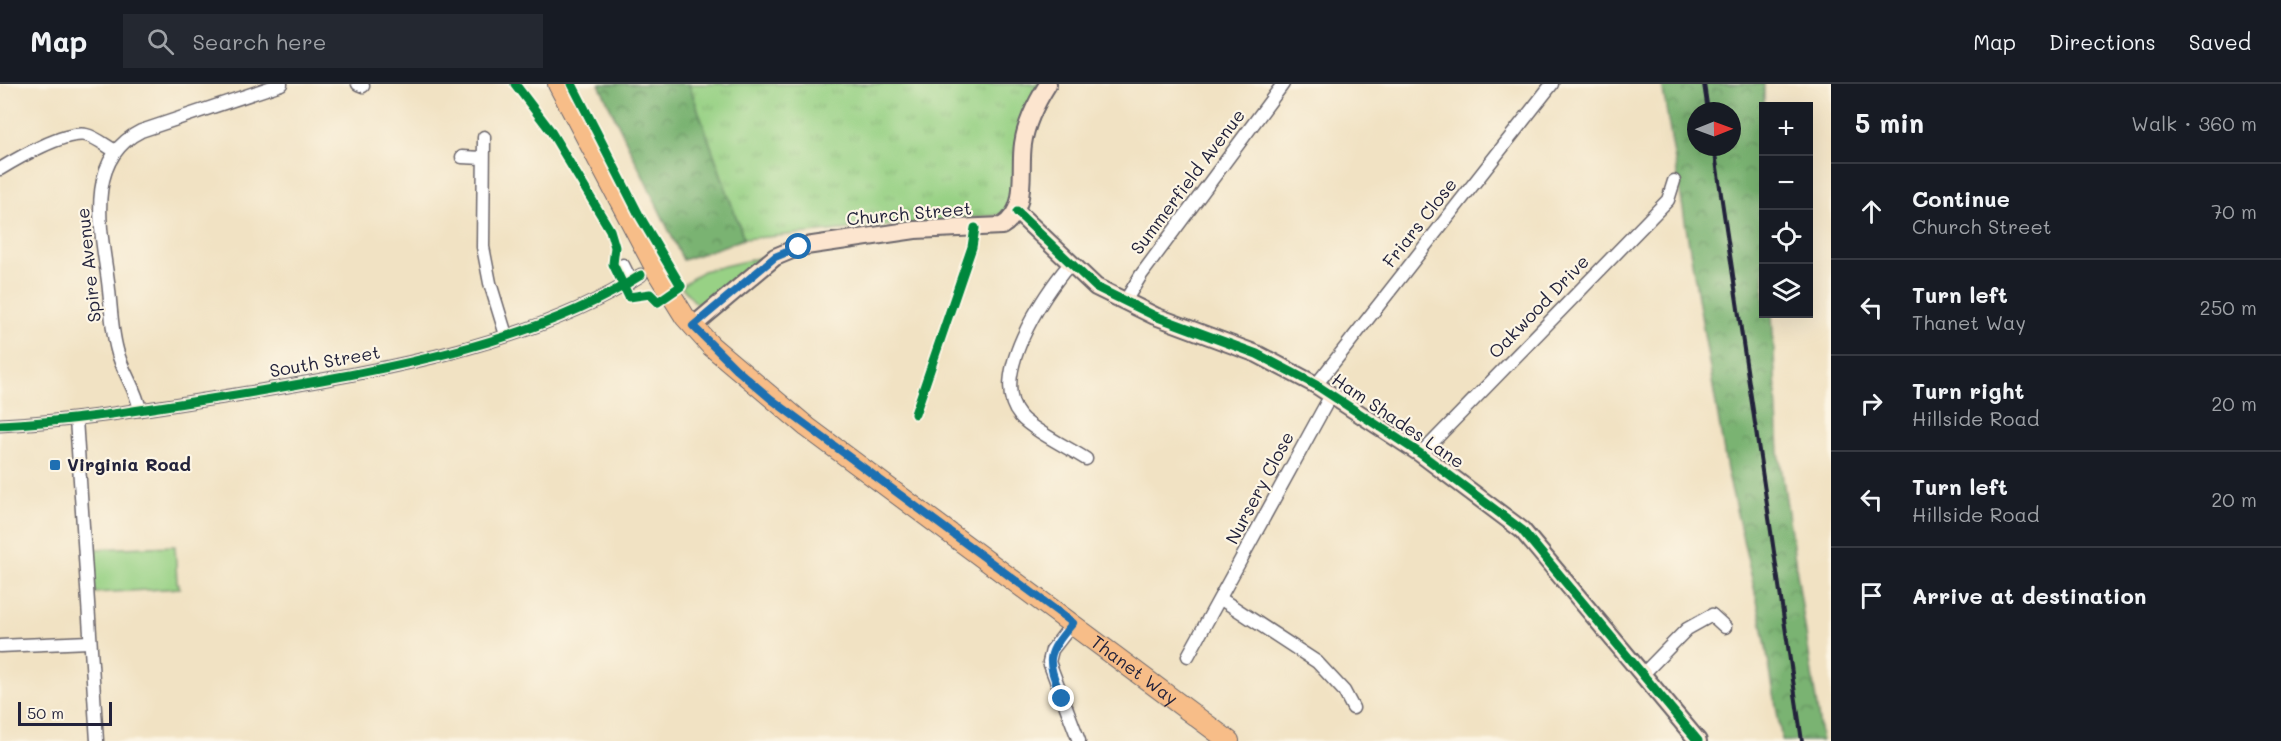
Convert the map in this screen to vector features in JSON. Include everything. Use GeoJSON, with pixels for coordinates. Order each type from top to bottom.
{"type":"FeatureCollection","features":[{"type":"Feature","properties":{"kind":"main road","name":"Thanet Way"},"geometry":{"type":"LineString","coordinates":[[558,84],[659,275],[693,326],[736,369],[780,406],[1229,741]]}},
{"type":"Feature","properties":{"kind":"street","name":"Spire Avenue"},"geometry":{"type":"LineString","coordinates":[[140,410],[137,394],[125,374],[117,349],[99,216],[103,178],[115,151],[126,139],[141,131],[281,84]]}},
{"type":"Feature","properties":{"kind":"street"},"geometry":{"type":"LineString","coordinates":[[1017,212],[1023,145],[1028,122],[1048,84]]}},
{"type":"Feature","properties":{"kind":"street","name":"Summerfield Avenue"},"geometry":{"type":"LineString","coordinates":[[1124,303],[1141,275],[1283,84]]}},
{"type":"Feature","properties":{"kind":"street","name":"Friars Close"},"geometry":{"type":"LineString","coordinates":[[1316,385],[1552,84]]}},
{"type":"Feature","properties":{"kind":"street"},"geometry":{"type":"LineString","coordinates":[[0,169],[40,149],[77,135],[90,136],[115,151]]}},
{"type":"Feature","properties":{"kind":"street"},"geometry":{"type":"LineString","coordinates":[[484,137],[483,247],[490,283],[506,335]]}},
{"type":"Feature","properties":{"kind":"street"},"geometry":{"type":"LineString","coordinates":[[462,157],[483,158]]}},
{"type":"Feature","properties":{"kind":"street","name":"Oakwood Drive"},"geometry":{"type":"LineString","coordinates":[[1421,453],[1668,200],[1674,181]]}},
{"type":"Feature","properties":{"kind":"street","name":"Church Street"},"geometry":{"type":"LineString","coordinates":[[693,326],[775,257],[799,247],[915,230],[1002,226],[1017,212]]}},
{"type":"Feature","properties":{"kind":"street","name":"Ham Shades Lane"},"geometry":{"type":"LineString","coordinates":[[1017,212],[1045,237],[1070,265],[1096,287],[1124,303],[1257,354],[1316,385],[1421,453],[1522,530],[1644,673],[1695,740]]}},
{"type":"Feature","properties":{"kind":"street","name":"South Street"},"geometry":{"type":"LineString","coordinates":[[0,425],[76,419],[140,410],[364,373],[506,335],[580,309],[636,278],[623,265]]}},
{"type":"Feature","properties":{"kind":"street"},"geometry":{"type":"LineString","coordinates":[[1070,265],[1048,290],[1011,366],[1009,392],[1014,407],[1025,421],[1086,459]]}},
{"type":"Feature","properties":{"kind":"street","name":"Nursery Close"},"geometry":{"type":"LineString","coordinates":[[1188,656],[1331,395]]}},
{"type":"Feature","properties":{"kind":"street"},"geometry":{"type":"LineString","coordinates":[[76,419],[97,741]]}},
{"type":"Feature","properties":{"kind":"street"},"geometry":{"type":"LineString","coordinates":[[1221,599],[1317,662],[1344,691],[1353,708]]}},
{"type":"Feature","properties":{"kind":"street"},"geometry":{"type":"LineString","coordinates":[[1644,673],[1687,629],[1712,615],[1725,627]]}},
{"type":"Feature","properties":{"kind":"street"},"geometry":{"type":"LineString","coordinates":[[1073,623],[1052,650],[1049,662],[1078,741]]}},
{"type":"Feature","properties":{"kind":"street"},"geometry":{"type":"LineString","coordinates":[[0,646],[89,642]]}},
{"type":"Feature","properties":{"kind":"green space"},"geometry":{"type":"Polygon","coordinates":[[[599,84],[689,84],[744,239],[683,260],[599,84]]]}},
{"type":"Feature","properties":{"kind":"green space"},"geometry":{"type":"Polygon","coordinates":[[[689,84],[1046,84],[1019,128],[1010,206],[999,215],[744,239],[689,84]]]}},
{"type":"Feature","properties":{"kind":"green space"},"geometry":{"type":"Polygon","coordinates":[[[1662,84],[1764,84],[1764,102],[1759,102],[1759,318],[1772,318],[1779,452],[1822,741],[1782,741],[1761,618],[1727,470],[1662,84]]]}},
{"type":"Feature","properties":{"kind":"green space"},"geometry":{"type":"Polygon","coordinates":[[[789,251],[706,315],[681,286],[703,271],[789,251]]]}},
{"type":"Feature","properties":{"kind":"green space"},"geometry":{"type":"Polygon","coordinates":[[[175,546],[177,582],[180,588],[95,593],[93,549],[175,546]]]}},
{"type":"Feature","properties":{"kind":"railway"},"geometry":{"type":"LineString","coordinates":[[1704,84],[1707,102]]}},
{"type":"Feature","properties":{"kind":"railway"},"geometry":{"type":"LineString","coordinates":[[1715,156],[1802,741]]}},
{"type":"Feature","properties":{"kind":"cycle path"},"geometry":{"type":"LineString","coordinates":[[515,84],[550,130],[610,230],[615,247],[613,264],[629,297],[650,294],[658,302],[681,286],[639,215],[572,84]]}},
{"type":"Feature","properties":{"kind":"cycle path"},"geometry":{"type":"LineString","coordinates":[[1017,212],[1096,287],[1155,316],[1257,354],[1316,385],[1421,454],[1522,530],[1698,741]]}},
{"type":"Feature","properties":{"kind":"cycle path"},"geometry":{"type":"LineString","coordinates":[[915,414],[972,247],[975,228]]}},
{"type":"Feature","properties":{"kind":"cycle path"},"geometry":{"type":"LineString","coordinates":[[0,425],[93,417],[155,408],[297,385],[399,365],[502,338],[551,320],[598,300],[641,275]]}},
{"type":"Feature","properties":{"kind":"place","name":"Virginia Road"},"geometry":{"type":"Point","coordinates":[55,465]}},
{"type":"Feature","properties":{"kind":"route"},"geometry":{"type":"LineString","coordinates":[[799,247],[775,257],[693,326],[711,346],[771,399],[1073,623],[1052,650],[1049,662],[1062,699]]}}]}
